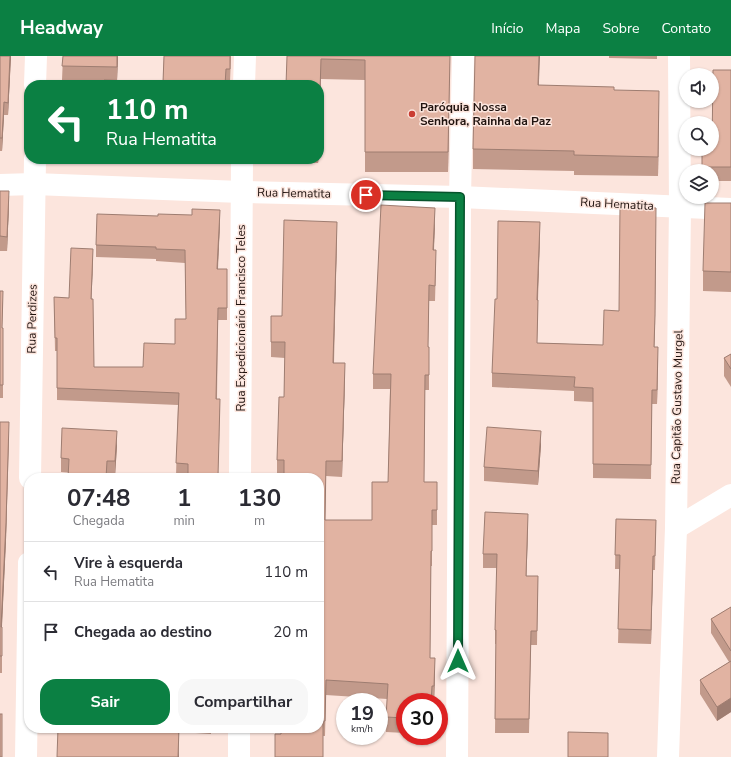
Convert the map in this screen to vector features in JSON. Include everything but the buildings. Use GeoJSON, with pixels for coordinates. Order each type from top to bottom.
{"type":"FeatureCollection","features":[{"type":"Feature","properties":{"kind":"street"},"geometry":{"type":"LineString","coordinates":[[35,80],[36,56]]}},
{"type":"Feature","properties":{"kind":"street"},"geometry":{"type":"LineString","coordinates":[[244,80],[245,56]]}},
{"type":"Feature","properties":{"kind":"street"},"geometry":{"type":"LineString","coordinates":[[457,757],[462,56]]}},
{"type":"Feature","properties":{"kind":"street","name":"Rua Capitão Gustavo Murgel"},"geometry":{"type":"LineString","coordinates":[[668,757],[676,528],[680,207],[679,56]]}},
{"type":"Feature","properties":{"kind":"street","name":"Rua Perdizes"},"geometry":{"type":"LineString","coordinates":[[30,473],[35,164]]}},
{"type":"Feature","properties":{"kind":"street","name":"Rua Expedicionário Francisco Teles"},"geometry":{"type":"LineString","coordinates":[[240,473],[242,164]]}},
{"type":"Feature","properties":{"kind":"street","name":"Rua Hematita"},"geometry":{"type":"LineString","coordinates":[[0,184],[460,197],[731,209]]}},
{"type":"Feature","properties":{"kind":"street"},"geometry":{"type":"LineString","coordinates":[[676,528],[731,495]]}},
{"type":"Feature","properties":{"kind":"street"},"geometry":{"type":"LineString","coordinates":[[26,733],[26,757]]}},
{"type":"Feature","properties":{"kind":"street"},"geometry":{"type":"LineString","coordinates":[[239,733],[239,757]]}},
{"type":"Feature","properties":{"kind":"place","name":"Paróquia Nossa Senhora, Rainha da Paz"},"geometry":{"type":"Point","coordinates":[412,114]}},
{"type":"Feature","properties":{"kind":"route"},"geometry":{"type":"LineString","coordinates":[[366,195],[460,197],[458,661]]}}]}
